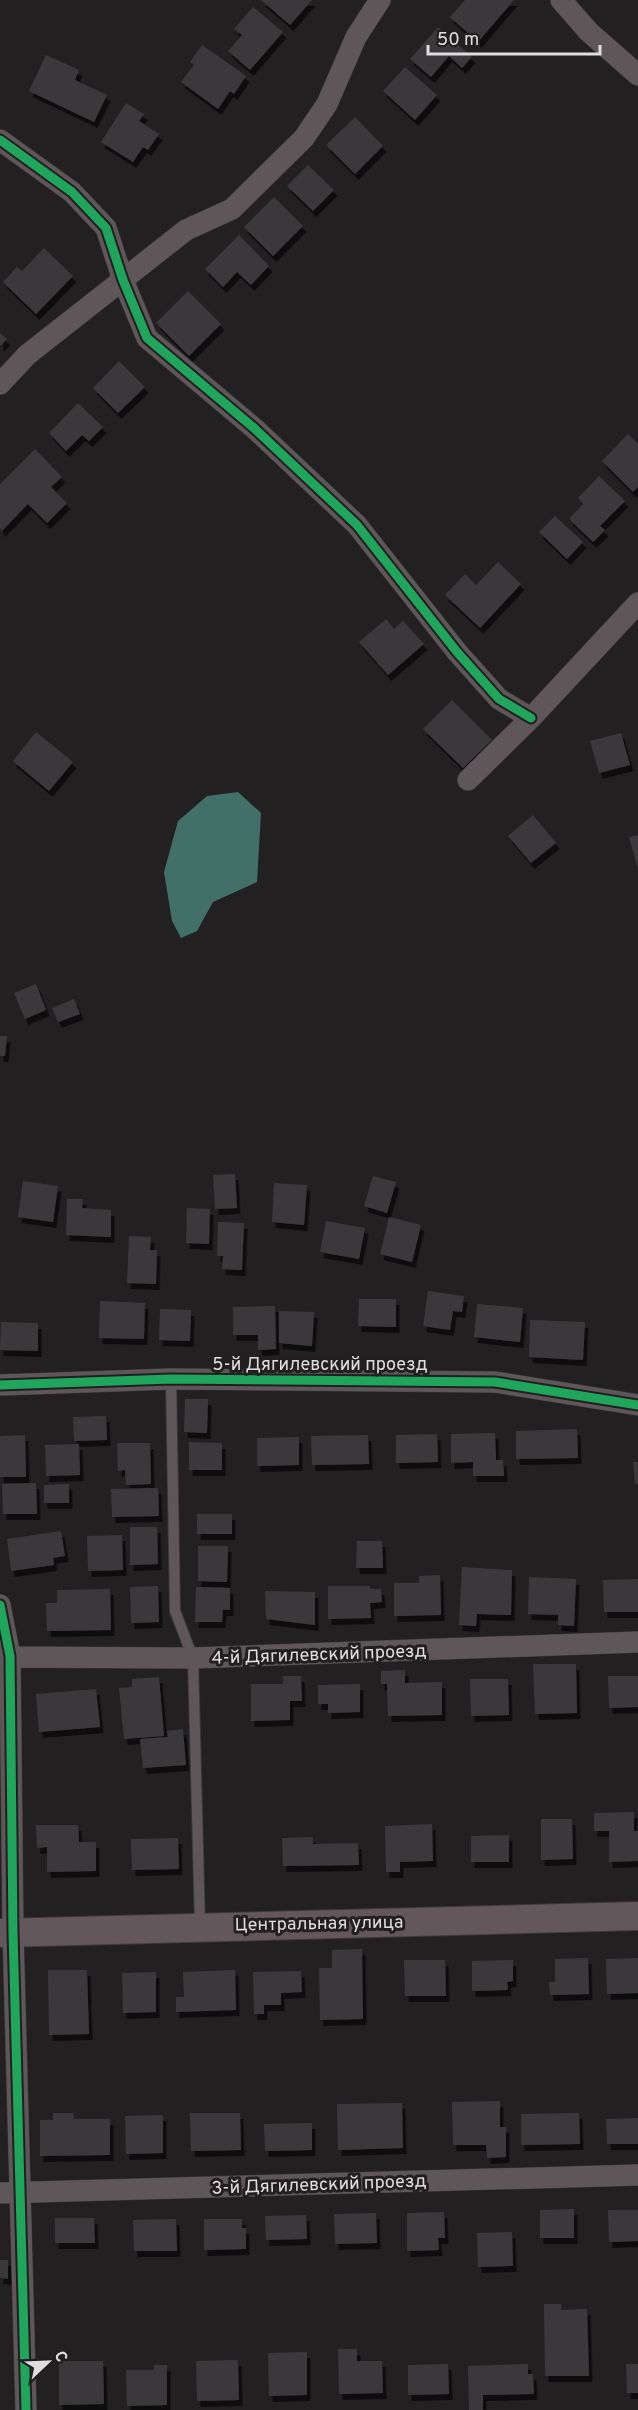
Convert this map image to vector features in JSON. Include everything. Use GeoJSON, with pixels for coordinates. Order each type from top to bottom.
{"type":"FeatureCollection","features":[{"type":"Feature","properties":{"kind":"street"},"geometry":{"type":"LineString","coordinates":[[0,384],[27,355],[186,230],[232,209],[304,138],[327,104],[356,37],[380,0]]}},
{"type":"Feature","properties":{"kind":"street"},"geometry":{"type":"LineString","coordinates":[[561,0],[589,32],[638,75]]}},
{"type":"Feature","properties":{"kind":"street"},"geometry":{"type":"LineString","coordinates":[[0,140],[72,192],[106,228],[123,280],[147,338],[254,428],[357,525],[499,699],[531,718]]}},
{"type":"Feature","properties":{"kind":"street"},"geometry":{"type":"LineString","coordinates":[[468,780],[531,718],[638,603]]}},
{"type":"Feature","properties":{"kind":"street","name":"5-й Дягилевский проезд"},"geometry":{"type":"LineString","coordinates":[[0,1384],[171,1379],[495,1382],[638,1405]]}},
{"type":"Feature","properties":{"kind":"street"},"geometry":{"type":"LineString","coordinates":[[0,1605],[5,1657],[9,2193],[26,2410]]}},
{"type":"Feature","properties":{"kind":"street","name":"4-й Дягилевский проезд"},"geometry":{"type":"LineString","coordinates":[[5,1657],[193,1658],[638,1642]]}},
{"type":"Feature","properties":{"kind":"street","name":"Центральная улица"},"geometry":{"type":"LineString","coordinates":[[6,1932],[638,1916]]}},
{"type":"Feature","properties":{"kind":"street","name":"3-й Дягилевский проезд"},"geometry":{"type":"LineString","coordinates":[[9,2193],[638,2175]]}},
{"type":"Feature","properties":{"kind":"lane"},"geometry":{"type":"LineString","coordinates":[[171,1379],[175,1611],[193,1658],[200,1926]]}},
{"type":"Feature","properties":{"kind":"shaded area"},"geometry":{"type":"Polygon","coordinates":[[[238,792],[261,813],[257,882],[213,902],[197,931],[181,938],[172,921],[164,872],[178,821],[207,796],[238,792]]]}},
{"type":"Feature","properties":{"kind":"building"},"geometry":{"type":"Polygon","coordinates":[[[261,0],[312,0],[290,25],[261,0]]]}},
{"type":"Feature","properties":{"kind":"building"},"geometry":{"type":"Polygon","coordinates":[[[465,0],[514,0],[478,42],[450,17],[465,0]]]}},
{"type":"Feature","properties":{"kind":"building"},"geometry":{"type":"Polygon","coordinates":[[[253,7],[283,32],[250,70],[228,51],[242,35],[234,29],[253,7]]]}},
{"type":"Feature","properties":{"kind":"building"},"geometry":{"type":"Polygon","coordinates":[[[438,27],[472,57],[462,68],[449,56],[431,77],[410,59],[438,27]]]}},
{"type":"Feature","properties":{"kind":"building"},"geometry":{"type":"Polygon","coordinates":[[[202,45],[246,76],[234,94],[230,91],[218,109],[181,82],[194,65],[190,62],[202,45]]]}},
{"type":"Feature","properties":{"kind":"building"},"geometry":{"type":"Polygon","coordinates":[[[46,55],[79,70],[75,80],[107,95],[94,122],[29,91],[46,55]]]}},
{"type":"Feature","properties":{"kind":"building"},"geometry":{"type":"Polygon","coordinates":[[[405,67],[437,95],[415,120],[383,91],[405,67]]]}},
{"type":"Feature","properties":{"kind":"building"},"geometry":{"type":"Polygon","coordinates":[[[126,103],[144,114],[139,121],[159,134],[148,150],[143,147],[133,162],[101,142],[126,103]]]}},
{"type":"Feature","properties":{"kind":"building"},"geometry":{"type":"Polygon","coordinates":[[[355,117],[383,146],[355,174],[326,145],[355,117]]]}},
{"type":"Feature","properties":{"kind":"building"},"geometry":{"type":"Polygon","coordinates":[[[308,165],[334,190],[313,211],[287,186],[308,165]]]}},
{"type":"Feature","properties":{"kind":"building"},"geometry":{"type":"Polygon","coordinates":[[[274,197],[303,226],[273,256],[244,227],[274,197]]]}},
{"type":"Feature","properties":{"kind":"building"},"geometry":{"type":"Polygon","coordinates":[[[239,235],[269,266],[251,285],[237,272],[223,287],[205,269],[239,235]]]}},
{"type":"Feature","properties":{"kind":"building"},"geometry":{"type":"Polygon","coordinates":[[[44,248],[73,276],[36,314],[3,282],[17,267],[22,271],[44,248]]]}},
{"type":"Feature","properties":{"kind":"building"},"geometry":{"type":"Polygon","coordinates":[[[188,291],[221,324],[189,356],[156,323],[188,291]]]}},
{"type":"Feature","properties":{"kind":"building"},"geometry":{"type":"Polygon","coordinates":[[[0,333],[7,339],[0,346],[0,333]]]}},
{"type":"Feature","properties":{"kind":"building"},"geometry":{"type":"Polygon","coordinates":[[[119,361],[145,387],[118,413],[93,388],[119,361]]]}},
{"type":"Feature","properties":{"kind":"building"},"geometry":{"type":"Polygon","coordinates":[[[78,403],[103,427],[89,441],[82,435],[66,451],[49,433],[78,403]]]}},
{"type":"Feature","properties":{"kind":"building"},"geometry":{"type":"Polygon","coordinates":[[[628,434],[638,444],[638,487],[633,492],[602,461],[628,434]]]}},
{"type":"Feature","properties":{"kind":"building"},"geometry":{"type":"Polygon","coordinates":[[[35,449],[62,477],[51,487],[67,503],[47,523],[28,504],[2,531],[0,528],[0,484],[35,449]]]}},
{"type":"Feature","properties":{"kind":"building"},"geometry":{"type":"Polygon","coordinates":[[[599,476],[625,501],[600,526],[605,530],[593,542],[569,519],[583,504],[578,498],[599,476]]]}},
{"type":"Feature","properties":{"kind":"building"},"geometry":{"type":"Polygon","coordinates":[[[555,516],[583,542],[567,559],[539,532],[555,516]]]}},
{"type":"Feature","properties":{"kind":"building"},"geometry":{"type":"Polygon","coordinates":[[[498,562],[521,584],[480,628],[445,595],[465,574],[476,585],[498,562]]]}},
{"type":"Feature","properties":{"kind":"building"},"geometry":{"type":"Polygon","coordinates":[[[386,619],[394,629],[403,621],[424,644],[388,675],[359,642],[386,619]]]}},
{"type":"Feature","properties":{"kind":"building"},"geometry":{"type":"Polygon","coordinates":[[[452,700],[492,740],[463,768],[423,729],[452,700]]]}},
{"type":"Feature","properties":{"kind":"building"},"geometry":{"type":"Polygon","coordinates":[[[36,732],[73,762],[49,791],[13,761],[36,732]]]}},
{"type":"Feature","properties":{"kind":"building"},"geometry":{"type":"Polygon","coordinates":[[[621,733],[630,765],[599,773],[590,741],[621,733]]]}},
{"type":"Feature","properties":{"kind":"building"},"geometry":{"type":"Polygon","coordinates":[[[533,815],[556,843],[531,863],[508,836],[533,815]]]}},
{"type":"Feature","properties":{"kind":"building"},"geometry":{"type":"Polygon","coordinates":[[[638,835],[638,866],[637,866],[629,837],[638,835]]]}},
{"type":"Feature","properties":{"kind":"building"},"geometry":{"type":"Polygon","coordinates":[[[36,984],[46,1010],[25,1019],[14,993],[36,984]]]}},
{"type":"Feature","properties":{"kind":"building"},"geometry":{"type":"Polygon","coordinates":[[[74,999],[80,1014],[58,1022],[52,1008],[74,999]]]}},
{"type":"Feature","properties":{"kind":"building"},"geometry":{"type":"Polygon","coordinates":[[[0,1036],[7,1036],[5,1056],[0,1056],[0,1036]]]}},
{"type":"Feature","properties":{"kind":"building"},"geometry":{"type":"Polygon","coordinates":[[[235,1174],[237,1208],[215,1209],[213,1175],[235,1174]]]}},
{"type":"Feature","properties":{"kind":"building"},"geometry":{"type":"Polygon","coordinates":[[[373,1176],[396,1182],[387,1213],[364,1206],[373,1176]]]}},
{"type":"Feature","properties":{"kind":"building"},"geometry":{"type":"Polygon","coordinates":[[[23,1181],[58,1186],[53,1222],[18,1217],[23,1181]]]}},
{"type":"Feature","properties":{"kind":"building"},"geometry":{"type":"Polygon","coordinates":[[[274,1183],[307,1185],[304,1225],[272,1222],[274,1183]]]}},
{"type":"Feature","properties":{"kind":"building"},"geometry":{"type":"Polygon","coordinates":[[[67,1199],[83,1199],[82,1208],[111,1210],[111,1237],[66,1235],[67,1199]]]}},
{"type":"Feature","properties":{"kind":"building"},"geometry":{"type":"Polygon","coordinates":[[[187,1208],[210,1209],[209,1244],[186,1243],[187,1208]]]}},
{"type":"Feature","properties":{"kind":"building"},"geometry":{"type":"Polygon","coordinates":[[[389,1217],[421,1225],[412,1262],[380,1254],[389,1217]]]}},
{"type":"Feature","properties":{"kind":"building"},"geometry":{"type":"Polygon","coordinates":[[[326,1221],[365,1228],[359,1259],[320,1252],[326,1221]]]}},
{"type":"Feature","properties":{"kind":"building"},"geometry":{"type":"Polygon","coordinates":[[[218,1222],[244,1223],[242,1270],[222,1269],[223,1256],[217,1256],[218,1222]]]}},
{"type":"Feature","properties":{"kind":"building"},"geometry":{"type":"Polygon","coordinates":[[[129,1236],[151,1237],[150,1250],[157,1250],[156,1284],[127,1283],[129,1236]]]}},
{"type":"Feature","properties":{"kind":"building"},"geometry":{"type":"Polygon","coordinates":[[[428,1291],[464,1296],[462,1312],[453,1311],[450,1330],[423,1326],[428,1291]]]}},
{"type":"Feature","properties":{"kind":"building"},"geometry":{"type":"Polygon","coordinates":[[[359,1299],[396,1299],[396,1327],[358,1326],[359,1299]]]}},
{"type":"Feature","properties":{"kind":"building"},"geometry":{"type":"Polygon","coordinates":[[[100,1301],[145,1303],[144,1339],[99,1338],[100,1301]]]}},
{"type":"Feature","properties":{"kind":"building"},"geometry":{"type":"Polygon","coordinates":[[[477,1304],[523,1308],[520,1342],[474,1337],[477,1304]]]}},
{"type":"Feature","properties":{"kind":"building"},"geometry":{"type":"Polygon","coordinates":[[[275,1306],[276,1349],[258,1350],[258,1335],[233,1335],[233,1307],[275,1306]]]}},
{"type":"Feature","properties":{"kind":"building"},"geometry":{"type":"Polygon","coordinates":[[[160,1309],[191,1310],[190,1341],[159,1340],[160,1309]]]}},
{"type":"Feature","properties":{"kind":"building"},"geometry":{"type":"Polygon","coordinates":[[[279,1311],[314,1312],[312,1346],[279,1343],[279,1311]]]}},
{"type":"Feature","properties":{"kind":"building"},"geometry":{"type":"Polygon","coordinates":[[[530,1320],[585,1322],[583,1360],[529,1357],[530,1320]]]}},
{"type":"Feature","properties":{"kind":"building"},"geometry":{"type":"Polygon","coordinates":[[[1,1322],[38,1323],[38,1351],[0,1350],[1,1322]]]}},
{"type":"Feature","properties":{"kind":"building"},"geometry":{"type":"Polygon","coordinates":[[[185,1399],[208,1399],[207,1433],[184,1432],[185,1399]]]}},
{"type":"Feature","properties":{"kind":"building"},"geometry":{"type":"Polygon","coordinates":[[[106,1416],[107,1440],[74,1441],[73,1417],[106,1416]]]}},
{"type":"Feature","properties":{"kind":"building"},"geometry":{"type":"Polygon","coordinates":[[[577,1429],[578,1458],[516,1459],[516,1431],[577,1429]]]}},
{"type":"Feature","properties":{"kind":"building"},"geometry":{"type":"Polygon","coordinates":[[[495,1433],[496,1460],[503,1460],[504,1476],[473,1476],[473,1462],[451,1463],[451,1434],[495,1433]]]}},
{"type":"Feature","properties":{"kind":"building"},"geometry":{"type":"Polygon","coordinates":[[[437,1434],[438,1462],[396,1463],[396,1435],[437,1434]]]}},
{"type":"Feature","properties":{"kind":"building"},"geometry":{"type":"Polygon","coordinates":[[[25,1435],[26,1477],[0,1477],[0,1436],[25,1435]]]}},
{"type":"Feature","properties":{"kind":"building"},"geometry":{"type":"Polygon","coordinates":[[[368,1435],[369,1464],[312,1465],[311,1436],[368,1435]]]}},
{"type":"Feature","properties":{"kind":"building"},"geometry":{"type":"Polygon","coordinates":[[[299,1437],[299,1465],[257,1466],[257,1438],[299,1437]]]}},
{"type":"Feature","properties":{"kind":"building"},"geometry":{"type":"Polygon","coordinates":[[[189,1442],[222,1443],[222,1470],[189,1470],[189,1442]]]}},
{"type":"Feature","properties":{"kind":"building"},"geometry":{"type":"Polygon","coordinates":[[[117,1443],[150,1443],[151,1484],[126,1485],[125,1470],[118,1471],[117,1443]]]}},
{"type":"Feature","properties":{"kind":"building"},"geometry":{"type":"Polygon","coordinates":[[[79,1444],[80,1475],[46,1476],[45,1445],[79,1444]]]}},
{"type":"Feature","properties":{"kind":"building"},"geometry":{"type":"Polygon","coordinates":[[[633,1462],[638,1462],[638,1484],[635,1484],[633,1462]]]}},
{"type":"Feature","properties":{"kind":"building"},"geometry":{"type":"Polygon","coordinates":[[[36,1483],[37,1514],[3,1514],[2,1484],[36,1483]]]}},
{"type":"Feature","properties":{"kind":"building"},"geometry":{"type":"Polygon","coordinates":[[[69,1484],[69,1503],[44,1503],[44,1485],[69,1484]]]}},
{"type":"Feature","properties":{"kind":"building"},"geometry":{"type":"Polygon","coordinates":[[[158,1488],[159,1516],[112,1517],[111,1489],[158,1488]]]}},
{"type":"Feature","properties":{"kind":"building"},"geometry":{"type":"Polygon","coordinates":[[[197,1514],[232,1514],[232,1534],[197,1534],[197,1514]]]}},
{"type":"Feature","properties":{"kind":"building"},"geometry":{"type":"Polygon","coordinates":[[[130,1527],[157,1527],[158,1564],[130,1565],[130,1527]]]}},
{"type":"Feature","properties":{"kind":"building"},"geometry":{"type":"Polygon","coordinates":[[[61,1531],[65,1556],[53,1558],[54,1565],[11,1571],[7,1539],[61,1531]]]}},
{"type":"Feature","properties":{"kind":"building"},"geometry":{"type":"Polygon","coordinates":[[[122,1535],[123,1570],[88,1571],[87,1536],[122,1535]]]}},
{"type":"Feature","properties":{"kind":"building"},"geometry":{"type":"Polygon","coordinates":[[[357,1541],[382,1541],[383,1568],[356,1568],[357,1541]]]}},
{"type":"Feature","properties":{"kind":"building"},"geometry":{"type":"Polygon","coordinates":[[[198,1546],[228,1546],[227,1582],[198,1581],[198,1546]]]}},
{"type":"Feature","properties":{"kind":"building"},"geometry":{"type":"Polygon","coordinates":[[[462,1567],[512,1570],[511,1615],[477,1614],[476,1626],[459,1625],[462,1567]]]}},
{"type":"Feature","properties":{"kind":"building"},"geometry":{"type":"Polygon","coordinates":[[[440,1575],[441,1615],[394,1616],[394,1583],[419,1583],[419,1576],[440,1575]]]}},
{"type":"Feature","properties":{"kind":"building"},"geometry":{"type":"Polygon","coordinates":[[[529,1577],[576,1579],[574,1626],[558,1625],[558,1615],[528,1614],[529,1577]]]}},
{"type":"Feature","properties":{"kind":"building"},"geometry":{"type":"Polygon","coordinates":[[[638,1579],[638,1612],[604,1612],[603,1580],[638,1579]]]}},
{"type":"Feature","properties":{"kind":"building"},"geometry":{"type":"Polygon","coordinates":[[[158,1586],[159,1622],[131,1623],[130,1587],[158,1586]]]}},
{"type":"Feature","properties":{"kind":"building"},"geometry":{"type":"Polygon","coordinates":[[[328,1586],[370,1586],[370,1589],[381,1589],[382,1602],[370,1603],[371,1618],[328,1619],[328,1586]]]}},
{"type":"Feature","properties":{"kind":"building"},"geometry":{"type":"Polygon","coordinates":[[[196,1587],[230,1588],[230,1610],[223,1610],[222,1622],[195,1622],[196,1587]]]}},
{"type":"Feature","properties":{"kind":"building"},"geometry":{"type":"Polygon","coordinates":[[[110,1589],[111,1630],[47,1631],[46,1603],[57,1603],[57,1590],[110,1589]]]}},
{"type":"Feature","properties":{"kind":"building"},"geometry":{"type":"Polygon","coordinates":[[[265,1591],[315,1592],[315,1625],[266,1619],[265,1591]]]}},
{"type":"Feature","properties":{"kind":"building"},"geometry":{"type":"Polygon","coordinates":[[[533,1664],[576,1664],[577,1713],[535,1714],[533,1664]]]}},
{"type":"Feature","properties":{"kind":"building"},"geometry":{"type":"Polygon","coordinates":[[[405,1670],[405,1683],[442,1682],[442,1715],[388,1716],[387,1684],[381,1684],[381,1671],[405,1670]]]}},
{"type":"Feature","properties":{"kind":"building"},"geometry":{"type":"Polygon","coordinates":[[[283,1676],[301,1676],[302,1701],[290,1701],[290,1720],[251,1721],[251,1684],[283,1684],[283,1676]]]}},
{"type":"Feature","properties":{"kind":"building"},"geometry":{"type":"Polygon","coordinates":[[[608,1676],[638,1676],[638,1707],[609,1708],[608,1676]]]}},
{"type":"Feature","properties":{"kind":"building"},"geometry":{"type":"Polygon","coordinates":[[[159,1677],[164,1736],[124,1739],[119,1688],[132,1687],[132,1679],[159,1677]]]}},
{"type":"Feature","properties":{"kind":"building"},"geometry":{"type":"Polygon","coordinates":[[[470,1679],[508,1679],[509,1715],[471,1716],[470,1679]]]}},
{"type":"Feature","properties":{"kind":"building"},"geometry":{"type":"Polygon","coordinates":[[[360,1684],[360,1712],[328,1713],[328,1704],[318,1704],[318,1685],[360,1684]]]}},
{"type":"Feature","properties":{"kind":"building"},"geometry":{"type":"Polygon","coordinates":[[[96,1689],[100,1727],[39,1732],[36,1694],[96,1689]]]}},
{"type":"Feature","properties":{"kind":"building"},"geometry":{"type":"Polygon","coordinates":[[[183,1729],[186,1765],[143,1768],[140,1739],[168,1737],[167,1731],[183,1729]]]}},
{"type":"Feature","properties":{"kind":"building"},"geometry":{"type":"Polygon","coordinates":[[[634,1812],[634,1831],[638,1831],[638,1861],[609,1862],[609,1831],[594,1831],[594,1813],[634,1812]]]}},
{"type":"Feature","properties":{"kind":"building"},"geometry":{"type":"Polygon","coordinates":[[[541,1819],[572,1819],[573,1859],[541,1860],[541,1819]]]}},
{"type":"Feature","properties":{"kind":"building"},"geometry":{"type":"Polygon","coordinates":[[[432,1824],[433,1861],[400,1862],[400,1872],[386,1872],[385,1826],[432,1824]]]}},
{"type":"Feature","properties":{"kind":"building"},"geometry":{"type":"Polygon","coordinates":[[[36,1825],[78,1825],[79,1842],[96,1842],[96,1871],[47,1872],[47,1847],[37,1848],[36,1825]]]}},
{"type":"Feature","properties":{"kind":"building"},"geometry":{"type":"Polygon","coordinates":[[[509,1835],[509,1862],[471,1862],[471,1836],[509,1835]]]}},
{"type":"Feature","properties":{"kind":"building"},"geometry":{"type":"Polygon","coordinates":[[[313,1837],[313,1844],[358,1843],[359,1865],[283,1866],[282,1838],[313,1837]]]}},
{"type":"Feature","properties":{"kind":"building"},"geometry":{"type":"Polygon","coordinates":[[[178,1838],[179,1869],[132,1870],[131,1839],[178,1838]]]}},
{"type":"Feature","properties":{"kind":"building"},"geometry":{"type":"Polygon","coordinates":[[[362,1949],[363,2019],[320,2020],[319,1968],[332,1968],[332,1950],[362,1949]]]}},
{"type":"Feature","properties":{"kind":"building"},"geometry":{"type":"Polygon","coordinates":[[[588,1958],[589,1994],[550,1995],[549,1982],[555,1982],[555,1959],[588,1958]]]}},
{"type":"Feature","properties":{"kind":"building"},"geometry":{"type":"Polygon","coordinates":[[[638,1958],[638,1993],[607,1994],[606,1959],[638,1958]]]}},
{"type":"Feature","properties":{"kind":"building"},"geometry":{"type":"Polygon","coordinates":[[[404,1960],[445,1960],[446,1996],[405,1996],[404,1960]]]}},
{"type":"Feature","properties":{"kind":"building"},"geometry":{"type":"Polygon","coordinates":[[[513,1960],[513,1981],[507,1982],[508,1990],[472,1991],[472,1961],[513,1960]]]}},
{"type":"Feature","properties":{"kind":"building"},"geometry":{"type":"Polygon","coordinates":[[[48,1970],[87,1970],[89,2034],[49,2035],[48,1970]]]}},
{"type":"Feature","properties":{"kind":"building"},"geometry":{"type":"Polygon","coordinates":[[[235,1970],[236,2010],[176,2012],[176,1997],[184,1997],[183,1972],[235,1970]]]}},
{"type":"Feature","properties":{"kind":"building"},"geometry":{"type":"Polygon","coordinates":[[[301,1971],[302,1992],[281,1993],[281,2005],[264,2005],[264,2014],[254,2014],[253,1972],[301,1971]]]}},
{"type":"Feature","properties":{"kind":"building"},"geometry":{"type":"Polygon","coordinates":[[[156,1972],[156,2012],[123,2013],[122,1973],[156,1972]]]}},
{"type":"Feature","properties":{"kind":"building"},"geometry":{"type":"Polygon","coordinates":[[[500,2101],[500,2127],[506,2127],[506,2157],[487,2158],[486,2145],[453,2145],[452,2102],[500,2101]]]}},
{"type":"Feature","properties":{"kind":"building"},"geometry":{"type":"Polygon","coordinates":[[[402,2103],[403,2148],[338,2150],[337,2104],[402,2103]]]}},
{"type":"Feature","properties":{"kind":"building"},"geometry":{"type":"Polygon","coordinates":[[[53,2113],[73,2113],[74,2119],[110,2119],[110,2155],[40,2156],[40,2120],[53,2120],[53,2113]]]}},
{"type":"Feature","properties":{"kind":"building"},"geometry":{"type":"Polygon","coordinates":[[[190,2113],[240,2113],[241,2150],[191,2151],[190,2113]]]}},
{"type":"Feature","properties":{"kind":"building"},"geometry":{"type":"Polygon","coordinates":[[[579,2113],[580,2144],[521,2145],[521,2114],[579,2113]]]}},
{"type":"Feature","properties":{"kind":"building"},"geometry":{"type":"Polygon","coordinates":[[[163,2115],[163,2153],[126,2154],[125,2116],[163,2115]]]}},
{"type":"Feature","properties":{"kind":"building"},"geometry":{"type":"Polygon","coordinates":[[[638,2118],[638,2144],[607,2144],[606,2119],[638,2118]]]}},
{"type":"Feature","properties":{"kind":"building"},"geometry":{"type":"Polygon","coordinates":[[[312,2123],[312,2150],[265,2151],[264,2124],[312,2123]]]}},
{"type":"Feature","properties":{"kind":"building"},"geometry":{"type":"Polygon","coordinates":[[[574,2209],[574,2238],[540,2238],[540,2210],[574,2209]]]}},
{"type":"Feature","properties":{"kind":"building"},"geometry":{"type":"Polygon","coordinates":[[[608,2210],[638,2210],[638,2241],[609,2242],[608,2210]]]}},
{"type":"Feature","properties":{"kind":"building"},"geometry":{"type":"Polygon","coordinates":[[[444,2212],[445,2238],[438,2238],[439,2250],[407,2251],[407,2213],[444,2212]]]}},
{"type":"Feature","properties":{"kind":"building"},"geometry":{"type":"Polygon","coordinates":[[[376,2213],[377,2243],[335,2244],[334,2214],[376,2213]]]}},
{"type":"Feature","properties":{"kind":"building"},"geometry":{"type":"Polygon","coordinates":[[[306,2215],[307,2239],[266,2240],[265,2216],[306,2215]]]}},
{"type":"Feature","properties":{"kind":"building"},"geometry":{"type":"Polygon","coordinates":[[[55,2218],[94,2218],[95,2243],[55,2243],[55,2218]]]}},
{"type":"Feature","properties":{"kind":"building"},"geometry":{"type":"Polygon","coordinates":[[[176,2219],[177,2251],[134,2251],[133,2220],[176,2219]]]}},
{"type":"Feature","properties":{"kind":"building"},"geometry":{"type":"Polygon","coordinates":[[[204,2219],[242,2219],[242,2228],[246,2228],[246,2249],[204,2250],[204,2219]]]}},
{"type":"Feature","properties":{"kind":"building"},"geometry":{"type":"Polygon","coordinates":[[[512,2232],[513,2266],[478,2267],[477,2233],[512,2232]]]}},
{"type":"Feature","properties":{"kind":"building"},"geometry":{"type":"Polygon","coordinates":[[[0,2260],[8,2260],[8,2279],[0,2278],[0,2260]]]}},
{"type":"Feature","properties":{"kind":"building"},"geometry":{"type":"Polygon","coordinates":[[[544,2304],[561,2304],[561,2310],[587,2309],[589,2376],[545,2376],[544,2304]]]}},
{"type":"Feature","properties":{"kind":"building"},"geometry":{"type":"Polygon","coordinates":[[[338,2349],[357,2349],[357,2361],[382,2361],[383,2393],[339,2394],[338,2349]]]}},
{"type":"Feature","properties":{"kind":"building"},"geometry":{"type":"Polygon","coordinates":[[[307,2352],[307,2395],[269,2396],[268,2353],[307,2352]]]}},
{"type":"Feature","properties":{"kind":"building"},"geometry":{"type":"Polygon","coordinates":[[[238,2360],[239,2400],[197,2401],[196,2361],[238,2360]]]}},
{"type":"Feature","properties":{"kind":"building"},"geometry":{"type":"Polygon","coordinates":[[[59,2361],[103,2361],[104,2404],[59,2405],[59,2361]]]}},
{"type":"Feature","properties":{"kind":"building"},"geometry":{"type":"Polygon","coordinates":[[[448,2364],[449,2394],[408,2395],[408,2365],[448,2364]]]}},
{"type":"Feature","properties":{"kind":"building"},"geometry":{"type":"Polygon","coordinates":[[[528,2364],[528,2374],[533,2374],[534,2394],[483,2395],[483,2410],[469,2410],[468,2366],[528,2364]]]}},
{"type":"Feature","properties":{"kind":"building"},"geometry":{"type":"Polygon","coordinates":[[[626,2364],[638,2364],[638,2393],[627,2393],[626,2364]]]}},
{"type":"Feature","properties":{"kind":"building"},"geometry":{"type":"Polygon","coordinates":[[[154,2365],[167,2365],[167,2405],[127,2406],[126,2370],[154,2370],[154,2365]]]}},
{"type":"Feature","properties":{"kind":"cycle path"},"geometry":{"type":"LineString","coordinates":[[0,140],[72,192],[106,228],[123,280],[147,338],[254,428],[357,525],[457,652],[499,699],[531,718]]}},
{"type":"Feature","properties":{"kind":"cycle path"},"geometry":{"type":"LineString","coordinates":[[0,1385],[171,1379],[495,1382],[638,1405]]}},
{"type":"Feature","properties":{"kind":"cycle path"},"geometry":{"type":"LineString","coordinates":[[0,1605],[10,1656],[13,1932],[26,2410]]}}]}
